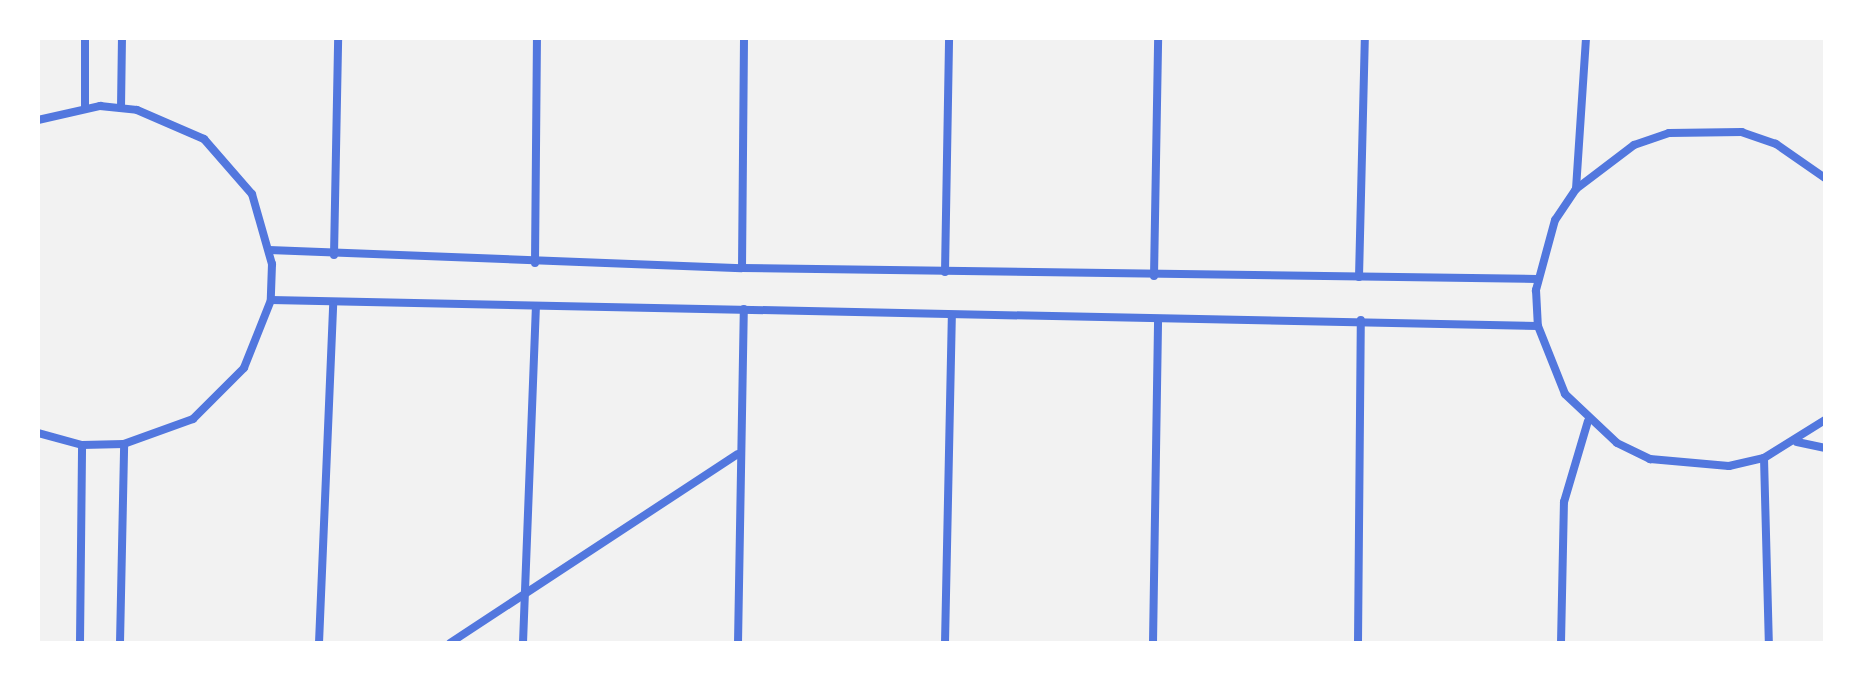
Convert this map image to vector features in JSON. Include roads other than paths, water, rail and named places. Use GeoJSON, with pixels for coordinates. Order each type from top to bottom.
{"type":"FeatureCollection","features":[{"type":"Feature","properties":{"kind":"street"},"geometry":{"type":"LineString","coordinates":[[85,38],[85,108]]}},
{"type":"Feature","properties":{"kind":"street"},"geometry":{"type":"LineString","coordinates":[[121,108],[122,38]]}},
{"type":"Feature","properties":{"kind":"street"},"geometry":{"type":"LineString","coordinates":[[334,255],[338,38]]}},
{"type":"Feature","properties":{"kind":"street"},"geometry":{"type":"LineString","coordinates":[[535,263],[537,38]]}},
{"type":"Feature","properties":{"kind":"street"},"geometry":{"type":"LineString","coordinates":[[742,268],[744,38]]}},
{"type":"Feature","properties":{"kind":"street"},"geometry":{"type":"LineString","coordinates":[[945,272],[949,38]]}},
{"type":"Feature","properties":{"kind":"street"},"geometry":{"type":"LineString","coordinates":[[1154,276],[1158,38]]}},
{"type":"Feature","properties":{"kind":"street"},"geometry":{"type":"LineString","coordinates":[[1359,277],[1365,38]]}},
{"type":"Feature","properties":{"kind":"street"},"geometry":{"type":"LineString","coordinates":[[1576,189],[1586,38]]}},
{"type":"Feature","properties":{"kind":"street"},"geometry":{"type":"LineString","coordinates":[[38,120],[85,108],[121,108],[172,121],[231,164],[252,194],[269,250],[271,300],[261,335],[222,397],[160,435],[124,444],[82,445],[38,433]]}},
{"type":"Feature","properties":{"kind":"street"},"geometry":{"type":"LineString","coordinates":[[1825,178],[1776,144],[1705,129],[1634,145],[1576,189],[1555,220],[1537,279],[1538,326],[1565,394],[1588,421],[1650,459],[1686,467],[1764,458],[1797,442],[1825,420]]}},
{"type":"Feature","properties":{"kind":"street"},"geometry":{"type":"LineString","coordinates":[[269,250],[535,263],[742,268],[1537,279]]}},
{"type":"Feature","properties":{"kind":"street"},"geometry":{"type":"LineString","coordinates":[[271,300],[333,305],[744,309],[952,317],[1361,320],[1538,326]]}},
{"type":"Feature","properties":{"kind":"street"},"geometry":{"type":"LineString","coordinates":[[319,643],[333,305]]}},
{"type":"Feature","properties":{"kind":"street"},"geometry":{"type":"LineString","coordinates":[[523,643],[536,307]]}},
{"type":"Feature","properties":{"kind":"street"},"geometry":{"type":"LineString","coordinates":[[738,643],[738,454],[744,309]]}},
{"type":"Feature","properties":{"kind":"street"},"geometry":{"type":"LineString","coordinates":[[945,643],[952,317]]}},
{"type":"Feature","properties":{"kind":"street"},"geometry":{"type":"LineString","coordinates":[[1153,643],[1158,319]]}},
{"type":"Feature","properties":{"kind":"street"},"geometry":{"type":"LineString","coordinates":[[1358,643],[1361,320]]}},
{"type":"Feature","properties":{"kind":"street"},"geometry":{"type":"LineString","coordinates":[[1561,643],[1564,502],[1588,421]]}},
{"type":"Feature","properties":{"kind":"street"},"geometry":{"type":"LineString","coordinates":[[1797,442],[1825,448]]}},
{"type":"Feature","properties":{"kind":"street"},"geometry":{"type":"LineString","coordinates":[[120,643],[124,444]]}},
{"type":"Feature","properties":{"kind":"street"},"geometry":{"type":"LineString","coordinates":[[80,643],[82,445]]}},
{"type":"Feature","properties":{"kind":"street"},"geometry":{"type":"LineString","coordinates":[[450,643],[525,598],[738,454]]}},
{"type":"Feature","properties":{"kind":"street"},"geometry":{"type":"LineString","coordinates":[[1764,458],[1769,643]]}}]}
